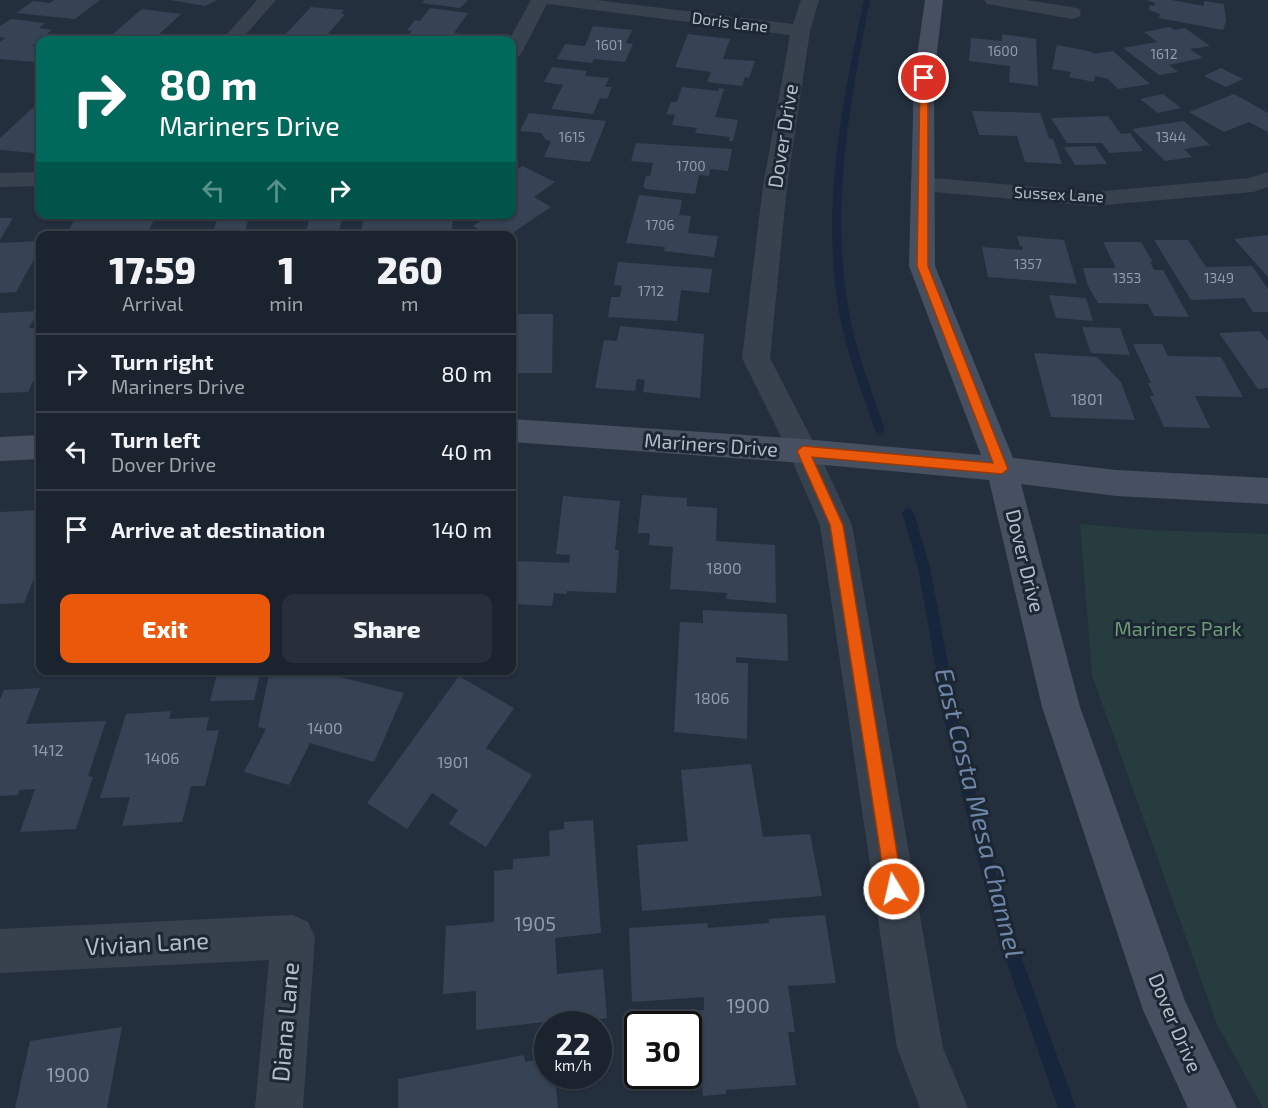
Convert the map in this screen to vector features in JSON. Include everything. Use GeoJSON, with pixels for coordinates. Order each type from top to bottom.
{"type":"FeatureCollection","features":[{"type":"Feature","properties":{"kind":"street"},"geometry":{"type":"LineString","coordinates":[[235,36],[267,0]]}},
{"type":"Feature","properties":{"kind":"street"},"geometry":{"type":"LineString","coordinates":[[516,45],[540,0]]}},
{"type":"Feature","properties":{"kind":"street","name":"Doris Lane"},"geometry":{"type":"LineString","coordinates":[[552,0],[800,31]]}},
{"type":"Feature","properties":{"kind":"street","name":"Dover Drive"},"geometry":{"type":"LineString","coordinates":[[810,0],[800,31],[775,186],[756,358],[803,451],[836,525],[920,1048],[944,1108]]}},
{"type":"Feature","properties":{"kind":"street","name":"Dover Drive"},"geometry":{"type":"LineString","coordinates":[[934,0],[924,78],[921,184],[922,266],[1002,469],[1061,707],[1166,1010],[1213,1108]]}},
{"type":"Feature","properties":{"kind":"street"},"geometry":{"type":"LineString","coordinates":[[993,0],[1072,13]]}},
{"type":"Feature","properties":{"kind":"street"},"geometry":{"type":"LineString","coordinates":[[0,180],[36,179]]}},
{"type":"Feature","properties":{"kind":"street","name":"Sussex Lane"},"geometry":{"type":"LineString","coordinates":[[921,184],[1093,199],[1253,185],[1268,179]]}},
{"type":"Feature","properties":{"kind":"street","name":"Mariners Drive"},"geometry":{"type":"LineString","coordinates":[[516,431],[803,451],[1002,469],[1116,483],[1268,491]]}},
{"type":"Feature","properties":{"kind":"street"},"geometry":{"type":"LineString","coordinates":[[0,449],[36,447]]}},
{"type":"Feature","properties":{"kind":"street","name":"Vivian Lane"},"geometry":{"type":"LineString","coordinates":[[0,951],[293,937]]}},
{"type":"Feature","properties":{"kind":"street","name":"Diana Lane"},"geometry":{"type":"LineString","coordinates":[[279,1108],[293,937]]}},
{"type":"Feature","properties":{"kind":"green space","name":"Mariners Park"},"geometry":{"type":"Polygon","coordinates":[[[1080,524],[1150,530],[1268,534],[1268,1108],[1263,1108],[1217,1024],[1092,675],[1080,524]]]}},
{"type":"Feature","properties":{"kind":"building"},"geometry":{"type":"Polygon","coordinates":[[[54,0],[100,0],[75,19],[16,13],[33,1],[50,3],[54,0]]]}},
{"type":"Feature","properties":{"kind":"building"},"geometry":{"type":"Polygon","coordinates":[[[170,0],[217,0],[205,6],[170,0]]]}},
{"type":"Feature","properties":{"kind":"building"},"geometry":{"type":"Polygon","coordinates":[[[425,0],[468,0],[460,8],[422,3],[425,0]]]}},
{"type":"Feature","properties":{"kind":"building"},"geometry":{"type":"Polygon","coordinates":[[[1146,0],[1171,0],[1204,6],[1204,1],[1224,4],[1226,21],[1223,30],[1159,18],[1160,14],[1149,10],[1150,5],[1155,6],[1155,3],[1146,0]]]}},
{"type":"Feature","properties":{"kind":"building"},"geometry":{"type":"Polygon","coordinates":[[[311,7],[344,10],[341,14],[345,14],[328,34],[334,36],[284,36],[311,7]]]}},
{"type":"Feature","properties":{"kind":"building"},"geometry":{"type":"Polygon","coordinates":[[[430,8],[468,13],[454,33],[470,35],[408,36],[412,31],[407,30],[415,20],[420,21],[430,8]]]}},
{"type":"Feature","properties":{"kind":"building"},"geometry":{"type":"Polygon","coordinates":[[[142,9],[181,14],[157,36],[111,36],[142,9]]]}},
{"type":"Feature","properties":{"kind":"building"},"geometry":{"type":"Polygon","coordinates":[[[11,19],[45,23],[39,28],[52,30],[44,36],[36,36],[36,43],[32,46],[36,46],[35,62],[0,59],[0,42],[5,38],[0,37],[0,26],[11,19]]]}},
{"type":"Feature","properties":{"kind":"building"},"geometry":{"type":"Polygon","coordinates":[[[593,26],[632,30],[626,43],[633,44],[625,62],[594,59],[592,63],[557,59],[565,44],[585,46],[593,26]]]}},
{"type":"Feature","properties":{"kind":"building"},"geometry":{"type":"Polygon","coordinates":[[[1170,27],[1174,30],[1185,28],[1210,46],[1190,49],[1203,58],[1169,65],[1178,72],[1159,75],[1123,48],[1157,42],[1144,32],[1170,27]]]}},
{"type":"Feature","properties":{"kind":"building"},"geometry":{"type":"Polygon","coordinates":[[[688,34],[730,39],[723,59],[755,61],[749,78],[745,77],[742,86],[707,82],[711,72],[675,67],[688,34]]]}},
{"type":"Feature","properties":{"kind":"building"},"geometry":{"type":"Polygon","coordinates":[[[1002,34],[1036,39],[1038,86],[1009,82],[1010,66],[969,61],[971,38],[1002,41],[1002,34]]]}},
{"type":"Feature","properties":{"kind":"building"},"geometry":{"type":"Polygon","coordinates":[[[1057,45],[1093,52],[1092,54],[1113,51],[1150,84],[1118,89],[1108,79],[1095,76],[1094,82],[1069,77],[1071,72],[1052,69],[1057,45]]]}},
{"type":"Feature","properties":{"kind":"building"},"geometry":{"type":"Polygon","coordinates":[[[552,67],[587,71],[585,76],[609,78],[605,87],[612,87],[607,99],[600,98],[593,114],[551,109],[563,85],[544,82],[552,67]]]}},
{"type":"Feature","properties":{"kind":"building"},"geometry":{"type":"Polygon","coordinates":[[[1221,68],[1243,79],[1226,87],[1204,76],[1221,68]]]}},
{"type":"Feature","properties":{"kind":"building"},"geometry":{"type":"Polygon","coordinates":[[[682,87],[718,91],[719,88],[724,89],[715,117],[738,120],[733,141],[729,141],[730,137],[695,133],[697,128],[672,125],[675,115],[666,114],[671,102],[677,102],[682,87]]]}},
{"type":"Feature","properties":{"kind":"building"},"geometry":{"type":"Polygon","coordinates":[[[1163,94],[1181,108],[1158,113],[1140,99],[1163,94]]]}},
{"type":"Feature","properties":{"kind":"building"},"geometry":{"type":"Polygon","coordinates":[[[1234,94],[1268,113],[1268,132],[1249,122],[1224,132],[1189,112],[1234,94]]]}},
{"type":"Feature","properties":{"kind":"building"},"geometry":{"type":"Polygon","coordinates":[[[36,105],[36,151],[34,153],[0,150],[0,138],[36,105]]]}},
{"type":"Feature","properties":{"kind":"building"},"geometry":{"type":"Polygon","coordinates":[[[972,111],[1040,113],[1062,164],[1025,162],[1017,136],[979,135],[972,111]]]}},
{"type":"Feature","properties":{"kind":"building"},"geometry":{"type":"Polygon","coordinates":[[[529,113],[606,121],[590,162],[544,157],[551,141],[546,140],[541,133],[520,131],[529,113]]]}},
{"type":"Feature","properties":{"kind":"building"},"geometry":{"type":"Polygon","coordinates":[[[1108,116],[1121,134],[1130,133],[1143,151],[1109,153],[1102,143],[1067,143],[1051,118],[1108,116]]]}},
{"type":"Feature","properties":{"kind":"building"},"geometry":{"type":"Polygon","coordinates":[[[1184,121],[1210,145],[1184,149],[1192,157],[1165,161],[1132,129],[1184,121]]]}},
{"type":"Feature","properties":{"kind":"building"},"geometry":{"type":"Polygon","coordinates":[[[636,143],[732,149],[728,171],[710,169],[709,176],[699,175],[695,194],[643,187],[646,176],[650,176],[653,163],[631,161],[636,143]]]}},
{"type":"Feature","properties":{"kind":"building"},"geometry":{"type":"Polygon","coordinates":[[[1095,146],[1107,164],[1075,165],[1064,147],[1095,146]]]}},
{"type":"Feature","properties":{"kind":"building"},"geometry":{"type":"Polygon","coordinates":[[[522,166],[555,182],[534,197],[551,207],[515,231],[482,231],[473,226],[483,219],[516,219],[516,170],[522,166]]]}},
{"type":"Feature","properties":{"kind":"building"},"geometry":{"type":"Polygon","coordinates":[[[639,195],[682,200],[679,215],[691,216],[688,233],[718,236],[714,257],[664,251],[665,247],[626,243],[639,195]]]}},
{"type":"Feature","properties":{"kind":"building"},"geometry":{"type":"Polygon","coordinates":[[[0,218],[13,218],[0,240],[0,218]]]}},
{"type":"Feature","properties":{"kind":"building"},"geometry":{"type":"Polygon","coordinates":[[[74,219],[154,219],[149,231],[68,231],[74,219]]]}},
{"type":"Feature","properties":{"kind":"building"},"geometry":{"type":"Polygon","coordinates":[[[217,219],[249,219],[245,231],[186,231],[214,229],[217,219]]]}},
{"type":"Feature","properties":{"kind":"building"},"geometry":{"type":"Polygon","coordinates":[[[310,219],[342,219],[339,231],[306,231],[310,219]]]}},
{"type":"Feature","properties":{"kind":"building"},"geometry":{"type":"Polygon","coordinates":[[[364,219],[453,219],[452,231],[361,231],[364,219]]]}},
{"type":"Feature","properties":{"kind":"building"},"geometry":{"type":"Polygon","coordinates":[[[1017,236],[1064,240],[1077,284],[988,277],[982,247],[1023,250],[1017,236]]]}},
{"type":"Feature","properties":{"kind":"building"},"geometry":{"type":"Polygon","coordinates":[[[1268,236],[1268,277],[1234,239],[1268,236]]]}},
{"type":"Feature","properties":{"kind":"building"},"geometry":{"type":"Polygon","coordinates":[[[1154,240],[1188,240],[1206,267],[1252,266],[1268,289],[1268,312],[1253,312],[1244,298],[1191,300],[1154,240]]]}},
{"type":"Feature","properties":{"kind":"building"},"geometry":{"type":"Polygon","coordinates":[[[36,241],[36,255],[16,292],[0,293],[0,243],[36,241]]]}},
{"type":"Feature","properties":{"kind":"building"},"geometry":{"type":"Polygon","coordinates":[[[1103,242],[1141,242],[1153,262],[1150,262],[1154,270],[1163,270],[1189,317],[1154,316],[1148,304],[1098,303],[1088,286],[1083,268],[1116,268],[1103,242]]]}},
{"type":"Feature","properties":{"kind":"building"},"geometry":{"type":"Polygon","coordinates":[[[618,262],[712,269],[709,293],[681,290],[677,321],[608,317],[611,297],[620,297],[622,286],[614,285],[618,262]]]}},
{"type":"Feature","properties":{"kind":"building"},"geometry":{"type":"Polygon","coordinates":[[[1049,295],[1086,298],[1093,321],[1056,318],[1049,295]]]}},
{"type":"Feature","properties":{"kind":"building"},"geometry":{"type":"Polygon","coordinates":[[[36,311],[29,328],[36,328],[36,375],[28,392],[0,393],[0,313],[36,311]]]}},
{"type":"Feature","properties":{"kind":"building"},"geometry":{"type":"Polygon","coordinates":[[[516,314],[553,314],[552,373],[516,373],[516,314]]]}},
{"type":"Feature","properties":{"kind":"building"},"geometry":{"type":"Polygon","coordinates":[[[620,326],[704,334],[700,398],[643,392],[645,380],[637,379],[635,391],[595,388],[604,340],[617,341],[620,326]]]}},
{"type":"Feature","properties":{"kind":"building"},"geometry":{"type":"Polygon","coordinates":[[[1082,327],[1120,328],[1130,355],[1091,353],[1082,327]]]}},
{"type":"Feature","properties":{"kind":"building"},"geometry":{"type":"Polygon","coordinates":[[[1260,331],[1268,341],[1268,388],[1258,389],[1219,333],[1260,331]]]}},
{"type":"Feature","properties":{"kind":"building"},"geometry":{"type":"Polygon","coordinates":[[[1133,344],[1162,344],[1168,356],[1221,357],[1243,397],[1195,396],[1210,428],[1164,427],[1150,396],[1154,396],[1148,383],[1151,383],[1133,344]]]}},
{"type":"Feature","properties":{"kind":"building"},"geometry":{"type":"Polygon","coordinates":[[[1034,353],[1097,357],[1121,382],[1135,420],[1051,417],[1034,353]]]}},
{"type":"Feature","properties":{"kind":"building"},"geometry":{"type":"Polygon","coordinates":[[[642,495],[687,498],[687,506],[717,508],[716,541],[775,545],[776,603],[726,599],[727,593],[670,589],[673,547],[649,545],[650,533],[638,533],[642,495]]]}},
{"type":"Feature","properties":{"kind":"building"},"geometry":{"type":"Polygon","coordinates":[[[563,496],[620,501],[615,550],[619,550],[616,593],[567,591],[567,594],[554,593],[552,606],[516,604],[516,561],[569,563],[570,555],[556,554],[563,496]]]}},
{"type":"Feature","properties":{"kind":"building"},"geometry":{"type":"Polygon","coordinates":[[[36,510],[36,574],[24,603],[0,604],[0,512],[36,510]]]}},
{"type":"Feature","properties":{"kind":"building"},"geometry":{"type":"Polygon","coordinates":[[[703,610],[787,614],[788,661],[736,657],[736,663],[748,663],[747,739],[674,732],[680,622],[703,623],[703,610]]]}},
{"type":"Feature","properties":{"kind":"building"},"geometry":{"type":"Polygon","coordinates":[[[217,675],[260,675],[254,700],[210,701],[217,675]]]}},
{"type":"Feature","properties":{"kind":"building"},"geometry":{"type":"Polygon","coordinates":[[[269,675],[341,675],[340,677],[404,693],[374,762],[310,743],[289,785],[244,772],[266,729],[258,727],[269,675]]]}},
{"type":"Feature","properties":{"kind":"building"},"geometry":{"type":"Polygon","coordinates":[[[459,676],[514,708],[486,748],[532,775],[486,847],[449,824],[458,810],[432,793],[407,829],[367,803],[459,676]]]}},
{"type":"Feature","properties":{"kind":"building"},"geometry":{"type":"Polygon","coordinates":[[[40,688],[26,724],[106,721],[88,776],[93,777],[76,829],[20,832],[35,789],[19,790],[18,795],[0,796],[0,699],[4,690],[40,688]]]}},
{"type":"Feature","properties":{"kind":"building"},"geometry":{"type":"Polygon","coordinates":[[[171,711],[169,719],[209,717],[206,731],[219,730],[205,786],[191,786],[182,822],[122,826],[130,797],[100,798],[126,714],[171,711]]]}},
{"type":"Feature","properties":{"kind":"building"},"geometry":{"type":"Polygon","coordinates":[[[751,764],[763,837],[810,834],[822,896],[642,911],[637,845],[688,841],[681,770],[751,764]]]}},
{"type":"Feature","properties":{"kind":"building"},"geometry":{"type":"Polygon","coordinates":[[[593,820],[601,933],[555,938],[557,974],[603,969],[606,1011],[534,1011],[534,1023],[476,1030],[476,991],[443,994],[446,926],[494,922],[494,871],[513,869],[513,859],[550,856],[549,831],[564,829],[564,822],[593,820]]]}},
{"type":"Feature","properties":{"kind":"building"},"geometry":{"type":"Polygon","coordinates":[[[825,915],[836,983],[788,986],[795,1032],[788,1032],[796,1085],[726,1090],[726,1094],[703,1096],[702,1011],[695,1011],[704,1010],[704,997],[632,1002],[629,928],[707,923],[708,928],[769,923],[769,919],[825,915]]]}},
{"type":"Feature","properties":{"kind":"building"},"geometry":{"type":"Polygon","coordinates":[[[122,1027],[107,1108],[15,1108],[30,1041],[122,1027]]]}},
{"type":"Feature","properties":{"kind":"building"},"geometry":{"type":"Polygon","coordinates":[[[524,1055],[525,1062],[534,1060],[534,1089],[556,1089],[558,1108],[398,1108],[398,1079],[524,1055]]]}},
{"type":"Feature","properties":{"kind":"waterway","name":"East Costa Mesa Channel"},"geometry":{"type":"LineString","coordinates":[[867,0],[853,72],[842,148],[838,225],[839,263],[848,331],[880,430]]}},
{"type":"Feature","properties":{"kind":"waterway","name":"East Costa Mesa Channel"},"geometry":{"type":"LineString","coordinates":[[908,513],[924,567],[954,733],[981,844],[1006,937],[1067,1108]]}},
{"type":"Feature","properties":{"kind":"route"},"geometry":{"type":"LineString","coordinates":[[894,889],[836,525],[803,451],[1002,469],[922,266],[921,184],[924,78]]}}]}
